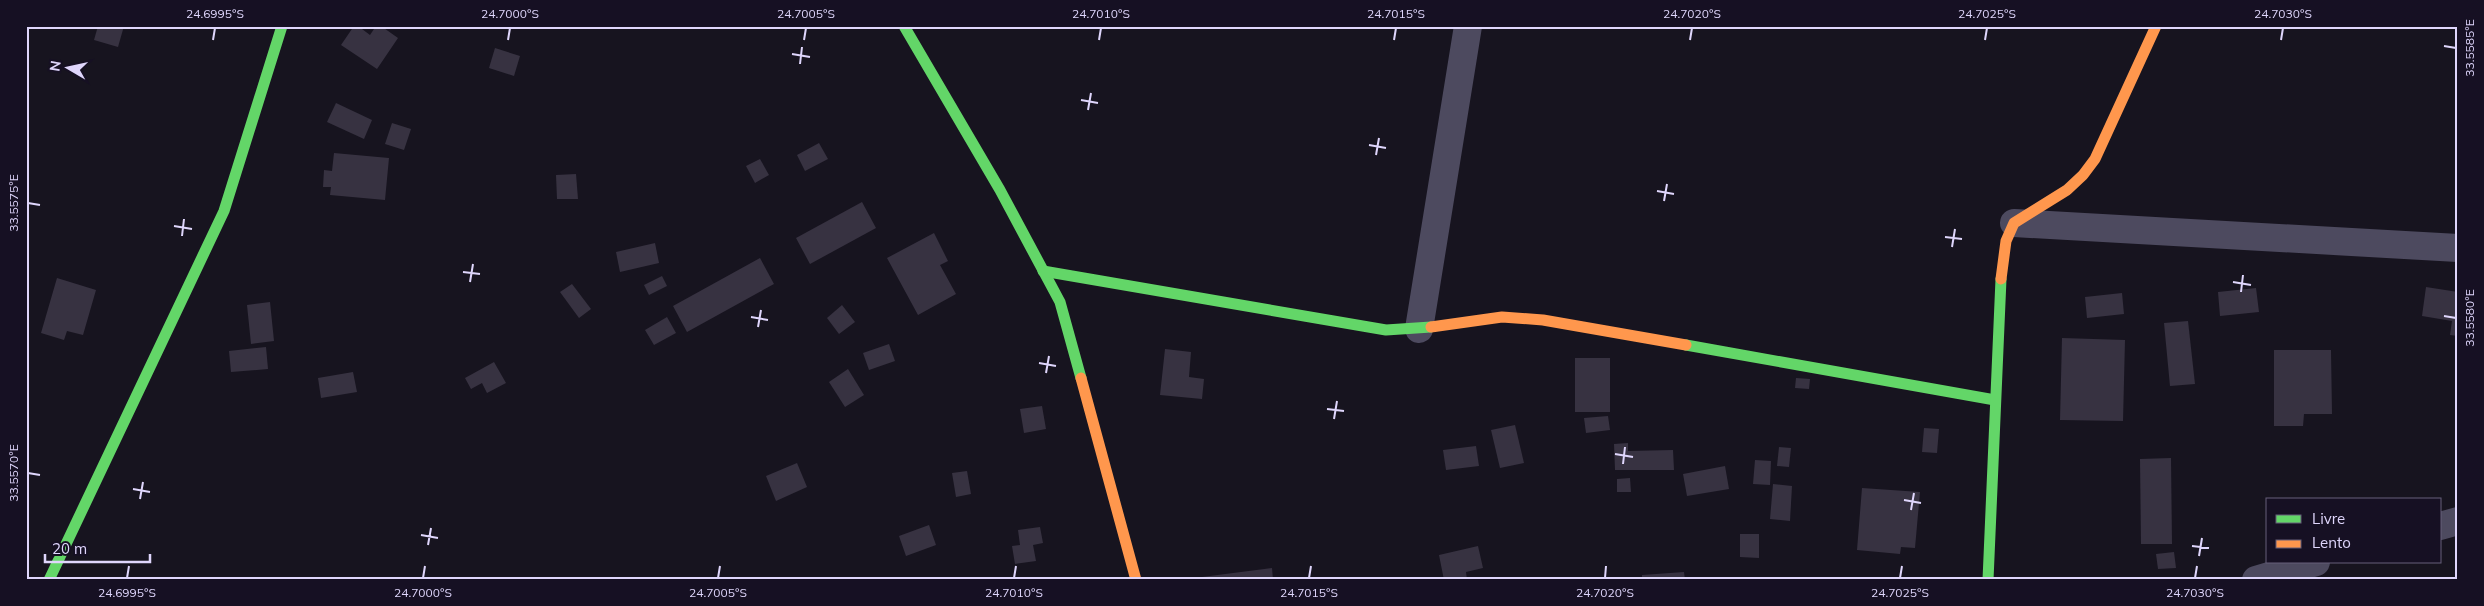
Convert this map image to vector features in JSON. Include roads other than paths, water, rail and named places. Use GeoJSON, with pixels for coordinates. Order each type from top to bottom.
{"type":"FeatureCollection","features":[{"type":"Feature","properties":{"kind":"street"},"geometry":{"type":"LineString","coordinates":[[49,580],[224,211],[282,26]]}},
{"type":"Feature","properties":{"kind":"street"},"geometry":{"type":"LineString","coordinates":[[904,26],[1000,190],[1060,302],[1136,580]]}},
{"type":"Feature","properties":{"kind":"street"},"geometry":{"type":"LineString","coordinates":[[1419,329],[1468,26]]}},
{"type":"Feature","properties":{"kind":"street"},"geometry":{"type":"LineString","coordinates":[[1988,580],[2001,270],[2006,242],[2014,223],[2067,190],[2083,175],[2094,159],[2156,26]]}},
{"type":"Feature","properties":{"kind":"street"},"geometry":{"type":"LineString","coordinates":[[2014,223],[2458,248]]}},
{"type":"Feature","properties":{"kind":"street"},"geometry":{"type":"LineString","coordinates":[[1043,271],[1386,330],[1419,329],[1502,316],[1543,320],[1995,400]]}},
{"type":"Feature","properties":{"kind":"street"},"geometry":{"type":"LineString","coordinates":[[2442,525],[2458,521]]}},
{"type":"Feature","properties":{"kind":"street"},"geometry":{"type":"LineString","coordinates":[[2256,580],[2309,564]]}}]}
